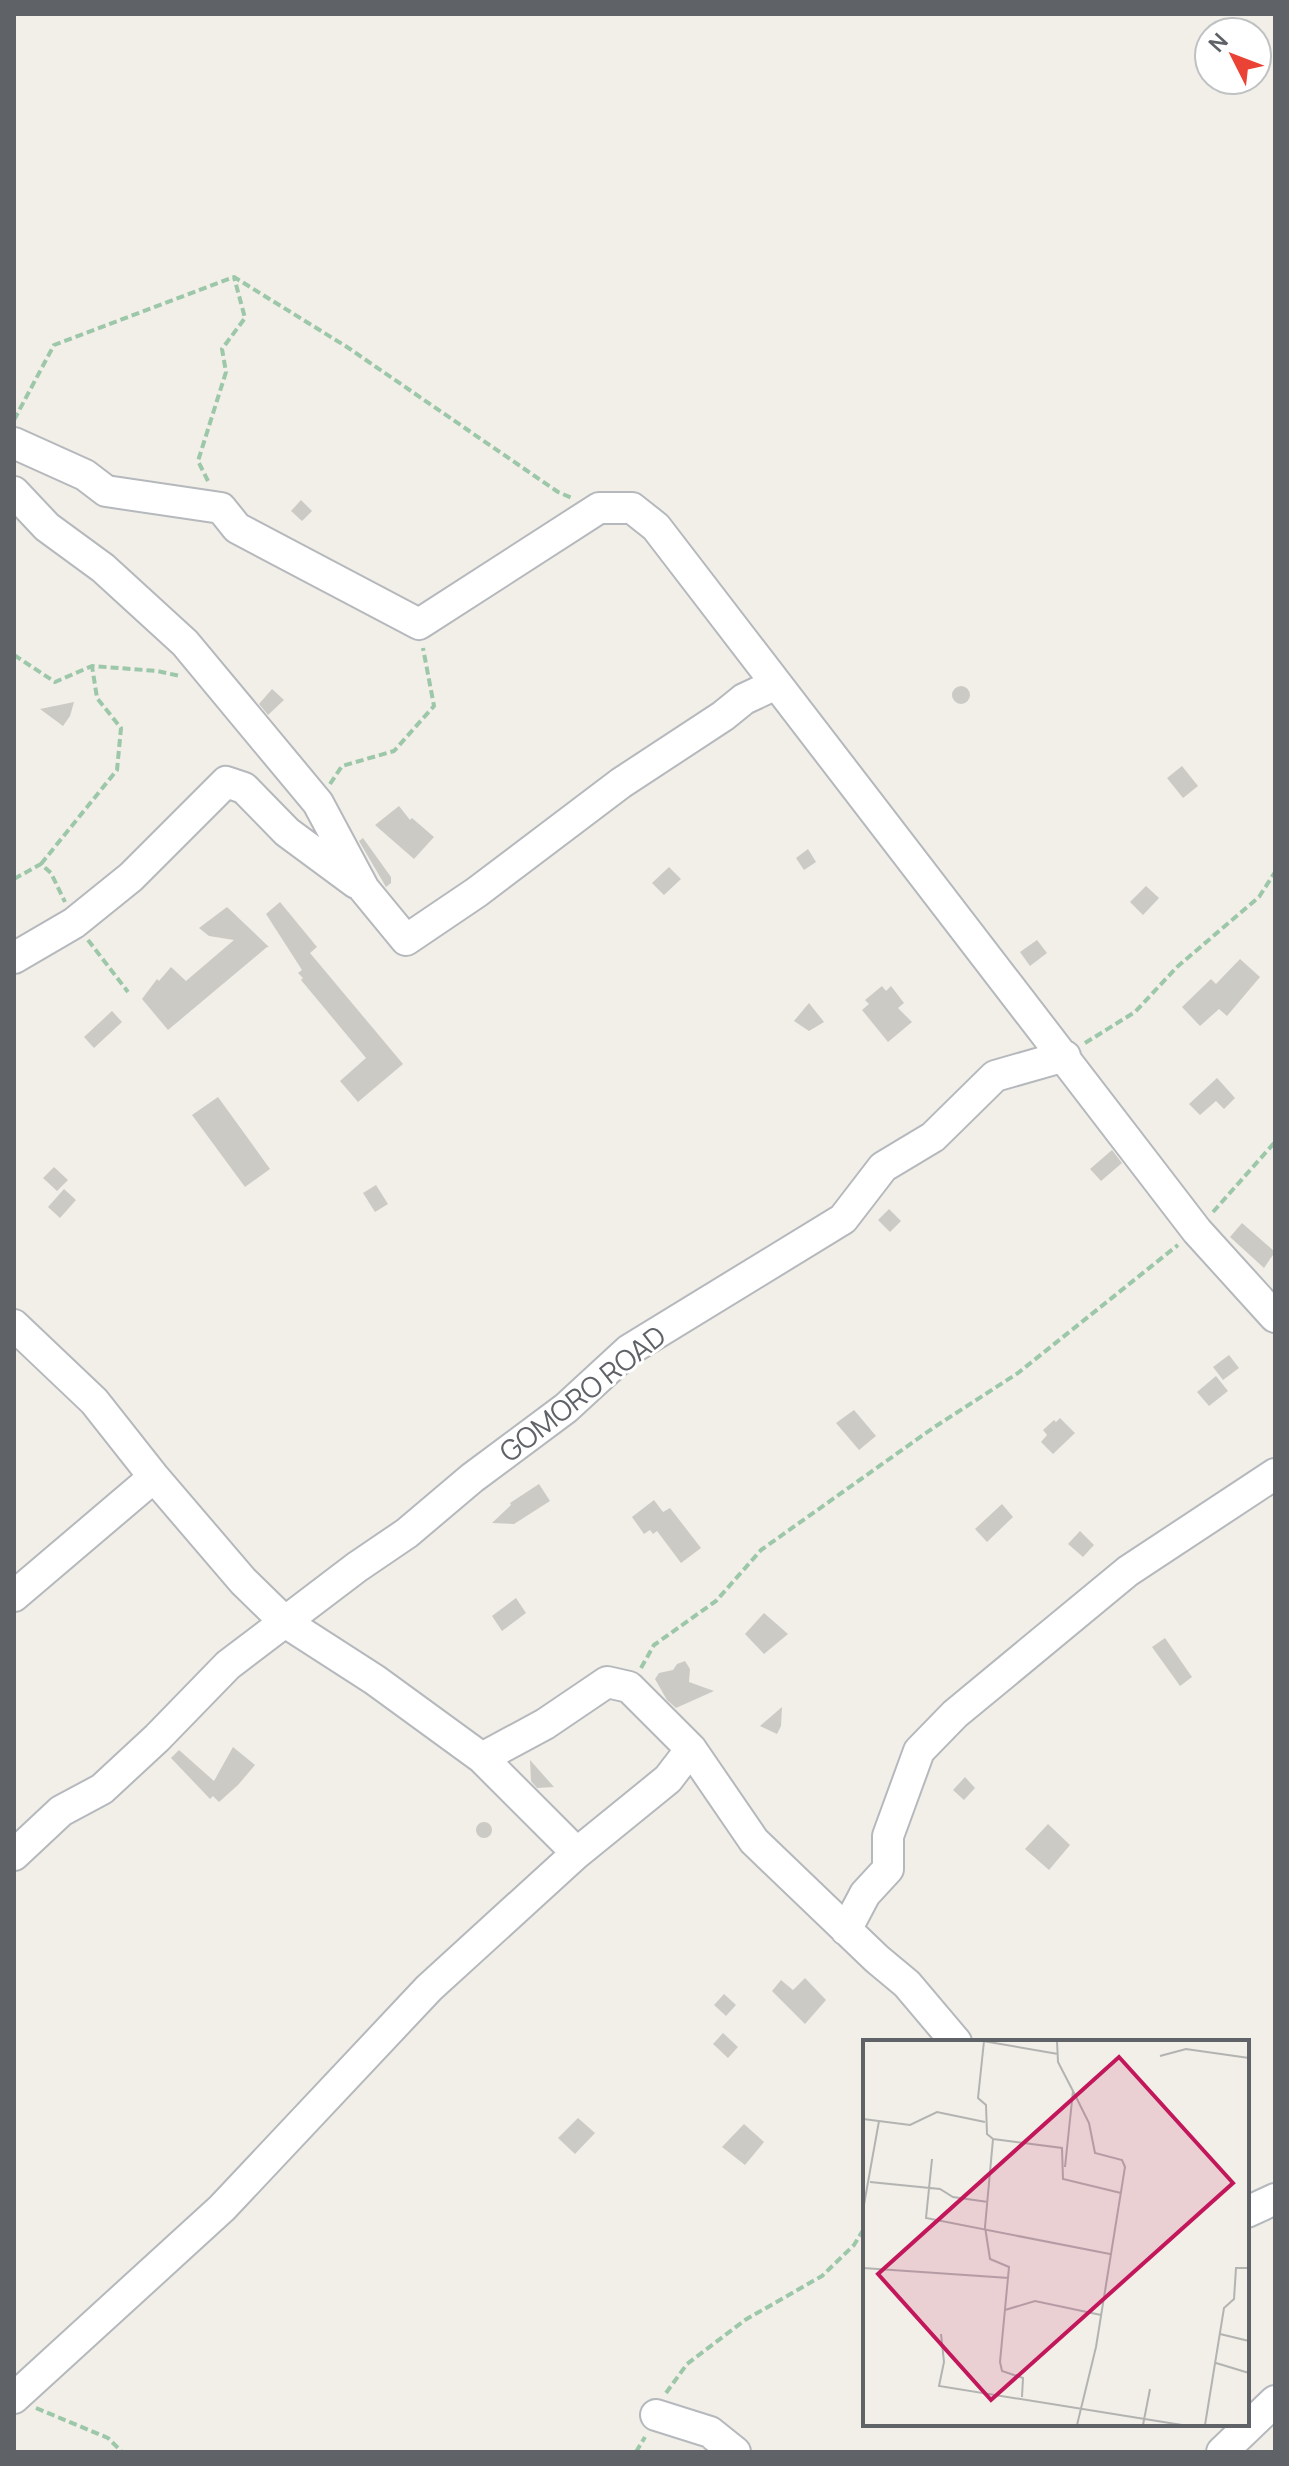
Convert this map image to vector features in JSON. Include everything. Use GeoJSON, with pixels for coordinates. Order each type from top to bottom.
{"type":"FeatureCollection","features":[{"type":"Feature","properties":{"kind":"street"},"geometry":{"type":"LineString","coordinates":[[14,443],[85,475],[106,491],[221,508],[237,528],[419,624],[599,508],[632,508],[656,527],[1197,1231],[1275,1317]]}},
{"type":"Feature","properties":{"kind":"street"},"geometry":{"type":"LineString","coordinates":[[14,492],[47,527],[103,568],[185,643],[318,803],[364,889],[406,940],[477,892],[621,783],[744,699],[776,684]]}},
{"type":"Feature","properties":{"kind":"street"},"geometry":{"type":"LineString","coordinates":[[14,958],[74,923],[131,877],[226,782],[244,788],[287,832],[364,889]]}},
{"type":"Feature","properties":{"kind":"street","name":"GOMORO ROAD"},"geometry":{"type":"LineString","coordinates":[[14,1855],[61,1811],[102,1789],[228,1665],[407,1533],[472,1478],[566,1408],[629,1350],[843,1219],[883,1167],[933,1137],[995,1076],[1065,1056]]}},
{"type":"Feature","properties":{"kind":"street"},"geometry":{"type":"LineString","coordinates":[[14,1325],[94,1401],[243,1581],[285,1622],[375,1680],[482,1758],[577,1853]]}},
{"type":"Feature","properties":{"kind":"street"},"geometry":{"type":"LineString","coordinates":[[846,1930],[865,1894],[888,1869],[888,1836],[919,1751],[955,1714],[1128,1571],[1275,1474]]}},
{"type":"Feature","properties":{"kind":"street"},"geometry":{"type":"LineString","coordinates":[[14,1596],[154,1477]]}},
{"type":"Feature","properties":{"kind":"street"},"geometry":{"type":"LineString","coordinates":[[482,1758],[554,1719],[607,1682],[629,1687],[691,1749],[754,1841],[907,1984],[954,2040]]}},
{"type":"Feature","properties":{"kind":"street"},"geometry":{"type":"LineString","coordinates":[[20,2401],[222,2208],[429,1988],[577,1853],[668,1779],[691,1749]]}},
{"type":"Feature","properties":{"kind":"street"},"geometry":{"type":"LineString","coordinates":[[1249,2211],[1275,2199]]}},
{"type":"Feature","properties":{"kind":"street"},"geometry":{"type":"LineString","coordinates":[[1222,2452],[1275,2401]]}},
{"type":"Feature","properties":{"kind":"street"},"geometry":{"type":"LineString","coordinates":[[656,2415],[710,2432],[735,2452]]}},
{"type":"Feature","properties":{"kind":"path"},"geometry":{"type":"LineString","coordinates":[[14,420],[54,345],[234,277]]}},
{"type":"Feature","properties":{"kind":"path"},"geometry":{"type":"LineString","coordinates":[[221,508],[198,461],[226,372],[222,349],[245,318],[234,277]]}},
{"type":"Feature","properties":{"kind":"path"},"geometry":{"type":"LineString","coordinates":[[234,277],[347,347],[558,492],[599,508]]}},
{"type":"Feature","properties":{"kind":"path"},"geometry":{"type":"LineString","coordinates":[[318,803],[342,766],[394,751],[434,706],[419,624]]}},
{"type":"Feature","properties":{"kind":"path"},"geometry":{"type":"LineString","coordinates":[[14,655],[55,682],[92,666],[182,676],[211,674]]}},
{"type":"Feature","properties":{"kind":"path"},"geometry":{"type":"LineString","coordinates":[[41,864],[117,770],[121,728],[97,698],[92,666]]}},
{"type":"Feature","properties":{"kind":"path"},"geometry":{"type":"LineString","coordinates":[[1065,1056],[1135,1012],[1177,967],[1259,897],[1275,872]]}},
{"type":"Feature","properties":{"kind":"path"},"geometry":{"type":"LineString","coordinates":[[629,1687],[654,1645],[716,1601],[761,1550],[933,1428],[1018,1373],[1197,1231],[1275,1142]]}},
{"type":"Feature","properties":{"kind":"path"},"geometry":{"type":"LineString","coordinates":[[636,2452],[668,2388],[687,2364],[745,2320],[822,2276],[854,2245],[863,2230]]}},
{"type":"Feature","properties":{"kind":"path"},"geometry":{"type":"LineString","coordinates":[[20,2401],[108,2438],[122,2452]]}},
{"type":"Feature","properties":{"kind":"building"},"geometry":{"type":"Polygon","coordinates":[[[301,500],[312,511],[302,521],[291,511],[301,500]]]}},
{"type":"Feature","properties":{"kind":"building"},"geometry":{"type":"Polygon","coordinates":[[[957,686],[965,686],[970,695],[968,702],[957,704],[952,699],[952,691],[957,686]]]}},
{"type":"Feature","properties":{"kind":"building"},"geometry":{"type":"Polygon","coordinates":[[[272,689],[284,700],[268,715],[259,704],[272,689]]]}},
{"type":"Feature","properties":{"kind":"building"},"geometry":{"type":"Polygon","coordinates":[[[74,702],[63,726],[40,709],[74,702]]]}},
{"type":"Feature","properties":{"kind":"building"},"geometry":{"type":"Polygon","coordinates":[[[1182,766],[1198,786],[1183,798],[1167,778],[1182,766]]]}},
{"type":"Feature","properties":{"kind":"building"},"geometry":{"type":"Polygon","coordinates":[[[399,806],[410,820],[412,818],[434,837],[414,859],[375,825],[399,806]]]}},
{"type":"Feature","properties":{"kind":"building"},"geometry":{"type":"Polygon","coordinates":[[[363,838],[391,877],[391,883],[386,887],[359,841],[363,838]]]}},
{"type":"Feature","properties":{"kind":"building"},"geometry":{"type":"Polygon","coordinates":[[[808,849],[816,862],[804,870],[796,858],[808,849]]]}},
{"type":"Feature","properties":{"kind":"building"},"geometry":{"type":"Polygon","coordinates":[[[669,867],[681,879],[664,895],[652,883],[669,867]]]}},
{"type":"Feature","properties":{"kind":"building"},"geometry":{"type":"Polygon","coordinates":[[[1146,886],[1159,898],[1143,915],[1130,902],[1146,886]]]}},
{"type":"Feature","properties":{"kind":"building"},"geometry":{"type":"Polygon","coordinates":[[[280,902],[317,947],[310,953],[403,1064],[358,1102],[340,1081],[366,1058],[301,980],[303,978],[298,973],[302,970],[266,914],[280,902]]]}},
{"type":"Feature","properties":{"kind":"building"},"geometry":{"type":"Polygon","coordinates":[[[227,907],[269,947],[168,1030],[142,999],[171,967],[186,981],[234,940],[209,936],[199,928],[227,907]]]}},
{"type":"Feature","properties":{"kind":"building"},"geometry":{"type":"Polygon","coordinates":[[[1037,940],[1047,953],[1030,966],[1020,952],[1037,940]]]}},
{"type":"Feature","properties":{"kind":"building"},"geometry":{"type":"Polygon","coordinates":[[[1240,959],[1260,977],[1227,1016],[1219,1009],[1200,1026],[1182,1007],[1211,979],[1216,984],[1240,959]]]}},
{"type":"Feature","properties":{"kind":"building"},"geometry":{"type":"Polygon","coordinates":[[[882,986],[886,991],[891,986],[904,1003],[898,1008],[912,1022],[888,1042],[862,1010],[869,1004],[865,1000],[882,986]]]}},
{"type":"Feature","properties":{"kind":"building"},"geometry":{"type":"Polygon","coordinates":[[[809,1003],[824,1022],[809,1031],[794,1021],[809,1003]]]}},
{"type":"Feature","properties":{"kind":"building"},"geometry":{"type":"Polygon","coordinates":[[[112,1011],[122,1022],[94,1048],[84,1037],[112,1011]]]}},
{"type":"Feature","properties":{"kind":"building"},"geometry":{"type":"Polygon","coordinates":[[[1217,1078],[1235,1098],[1224,1109],[1216,1101],[1200,1115],[1189,1104],[1217,1078]]]}},
{"type":"Feature","properties":{"kind":"building"},"geometry":{"type":"Polygon","coordinates":[[[218,1097],[270,1169],[245,1187],[192,1115],[218,1097]]]}},
{"type":"Feature","properties":{"kind":"building"},"geometry":{"type":"Polygon","coordinates":[[[1112,1150],[1122,1163],[1101,1181],[1090,1169],[1112,1150]]]}},
{"type":"Feature","properties":{"kind":"building"},"geometry":{"type":"Polygon","coordinates":[[[54,1167],[68,1180],[57,1191],[43,1178],[54,1167]]]}},
{"type":"Feature","properties":{"kind":"building"},"geometry":{"type":"Polygon","coordinates":[[[376,1185],[388,1204],[375,1212],[363,1193],[376,1185]]]}},
{"type":"Feature","properties":{"kind":"building"},"geometry":{"type":"Polygon","coordinates":[[[64,1189],[76,1200],[60,1218],[48,1207],[64,1189]]]}},
{"type":"Feature","properties":{"kind":"building"},"geometry":{"type":"Polygon","coordinates":[[[889,1209],[901,1221],[890,1232],[878,1220],[889,1209]]]}},
{"type":"Feature","properties":{"kind":"building"},"geometry":{"type":"Polygon","coordinates":[[[1242,1223],[1275,1252],[1264,1268],[1230,1237],[1242,1223]]]}},
{"type":"Feature","properties":{"kind":"building"},"geometry":{"type":"Polygon","coordinates":[[[1229,1355],[1239,1368],[1223,1380],[1213,1367],[1229,1355]]]}},
{"type":"Feature","properties":{"kind":"building"},"geometry":{"type":"Polygon","coordinates":[[[1216,1376],[1228,1391],[1209,1406],[1197,1392],[1216,1376]]]}},
{"type":"Feature","properties":{"kind":"building"},"geometry":{"type":"Polygon","coordinates":[[[854,1410],[876,1436],[859,1450],[836,1423],[854,1410]]]}},
{"type":"Feature","properties":{"kind":"building"},"geometry":{"type":"Polygon","coordinates":[[[1060,1418],[1075,1433],[1053,1454],[1041,1442],[1047,1435],[1043,1430],[1060,1418]]]}},
{"type":"Feature","properties":{"kind":"building"},"geometry":{"type":"Polygon","coordinates":[[[539,1484],[550,1501],[514,1524],[492,1523],[510,1503],[539,1484]]]}},
{"type":"Feature","properties":{"kind":"building"},"geometry":{"type":"Polygon","coordinates":[[[654,1500],[663,1512],[670,1508],[701,1548],[681,1563],[657,1531],[653,1534],[650,1530],[644,1534],[632,1517],[654,1500]]]}},
{"type":"Feature","properties":{"kind":"building"},"geometry":{"type":"Polygon","coordinates":[[[1002,1504],[1013,1517],[987,1542],[975,1529],[1002,1504]]]}},
{"type":"Feature","properties":{"kind":"building"},"geometry":{"type":"Polygon","coordinates":[[[1080,1531],[1094,1545],[1083,1557],[1068,1544],[1080,1531]]]}},
{"type":"Feature","properties":{"kind":"building"},"geometry":{"type":"Polygon","coordinates":[[[516,1598],[526,1613],[502,1631],[492,1616],[516,1598]]]}},
{"type":"Feature","properties":{"kind":"building"},"geometry":{"type":"Polygon","coordinates":[[[764,1613],[788,1634],[764,1654],[745,1634],[764,1613]]]}},
{"type":"Feature","properties":{"kind":"building"},"geometry":{"type":"Polygon","coordinates":[[[1165,1638],[1192,1677],[1180,1686],[1152,1647],[1165,1638]]]}},
{"type":"Feature","properties":{"kind":"building"},"geometry":{"type":"Polygon","coordinates":[[[685,1661],[690,1669],[689,1682],[714,1691],[676,1708],[667,1700],[655,1679],[659,1673],[673,1670],[685,1661]]]}},
{"type":"Feature","properties":{"kind":"building"},"geometry":{"type":"Polygon","coordinates":[[[782,1707],[781,1726],[777,1734],[760,1726],[782,1707]]]}},
{"type":"Feature","properties":{"kind":"building"},"geometry":{"type":"Polygon","coordinates":[[[233,1747],[255,1765],[219,1802],[213,1796],[210,1799],[171,1758],[179,1750],[214,1781],[233,1747]]]}},
{"type":"Feature","properties":{"kind":"building"},"geometry":{"type":"Polygon","coordinates":[[[530,1760],[554,1787],[537,1788],[531,1781],[530,1760]]]}},
{"type":"Feature","properties":{"kind":"building"},"geometry":{"type":"Polygon","coordinates":[[[965,1777],[975,1788],[964,1800],[953,1790],[965,1777]]]}},
{"type":"Feature","properties":{"kind":"building"},"geometry":{"type":"Polygon","coordinates":[[[481,1822],[487,1822],[492,1830],[490,1836],[481,1838],[476,1833],[476,1827],[481,1822]]]}},
{"type":"Feature","properties":{"kind":"building"},"geometry":{"type":"Polygon","coordinates":[[[1048,1824],[1070,1845],[1049,1870],[1025,1849],[1048,1824]]]}},
{"type":"Feature","properties":{"kind":"building"},"geometry":{"type":"Polygon","coordinates":[[[805,1978],[826,2000],[805,2024],[772,1991],[781,1980],[793,1990],[805,1978]]]}},
{"type":"Feature","properties":{"kind":"building"},"geometry":{"type":"Polygon","coordinates":[[[724,1994],[736,2005],[726,2016],[714,2005],[724,1994]]]}},
{"type":"Feature","properties":{"kind":"building"},"geometry":{"type":"Polygon","coordinates":[[[723,2033],[738,2047],[728,2058],[713,2044],[723,2033]]]}},
{"type":"Feature","properties":{"kind":"building"},"geometry":{"type":"Polygon","coordinates":[[[578,2118],[595,2133],[575,2154],[558,2138],[578,2118]]]}},
{"type":"Feature","properties":{"kind":"building"},"geometry":{"type":"Polygon","coordinates":[[[744,2124],[764,2142],[745,2165],[722,2147],[744,2124]]]}}]}
